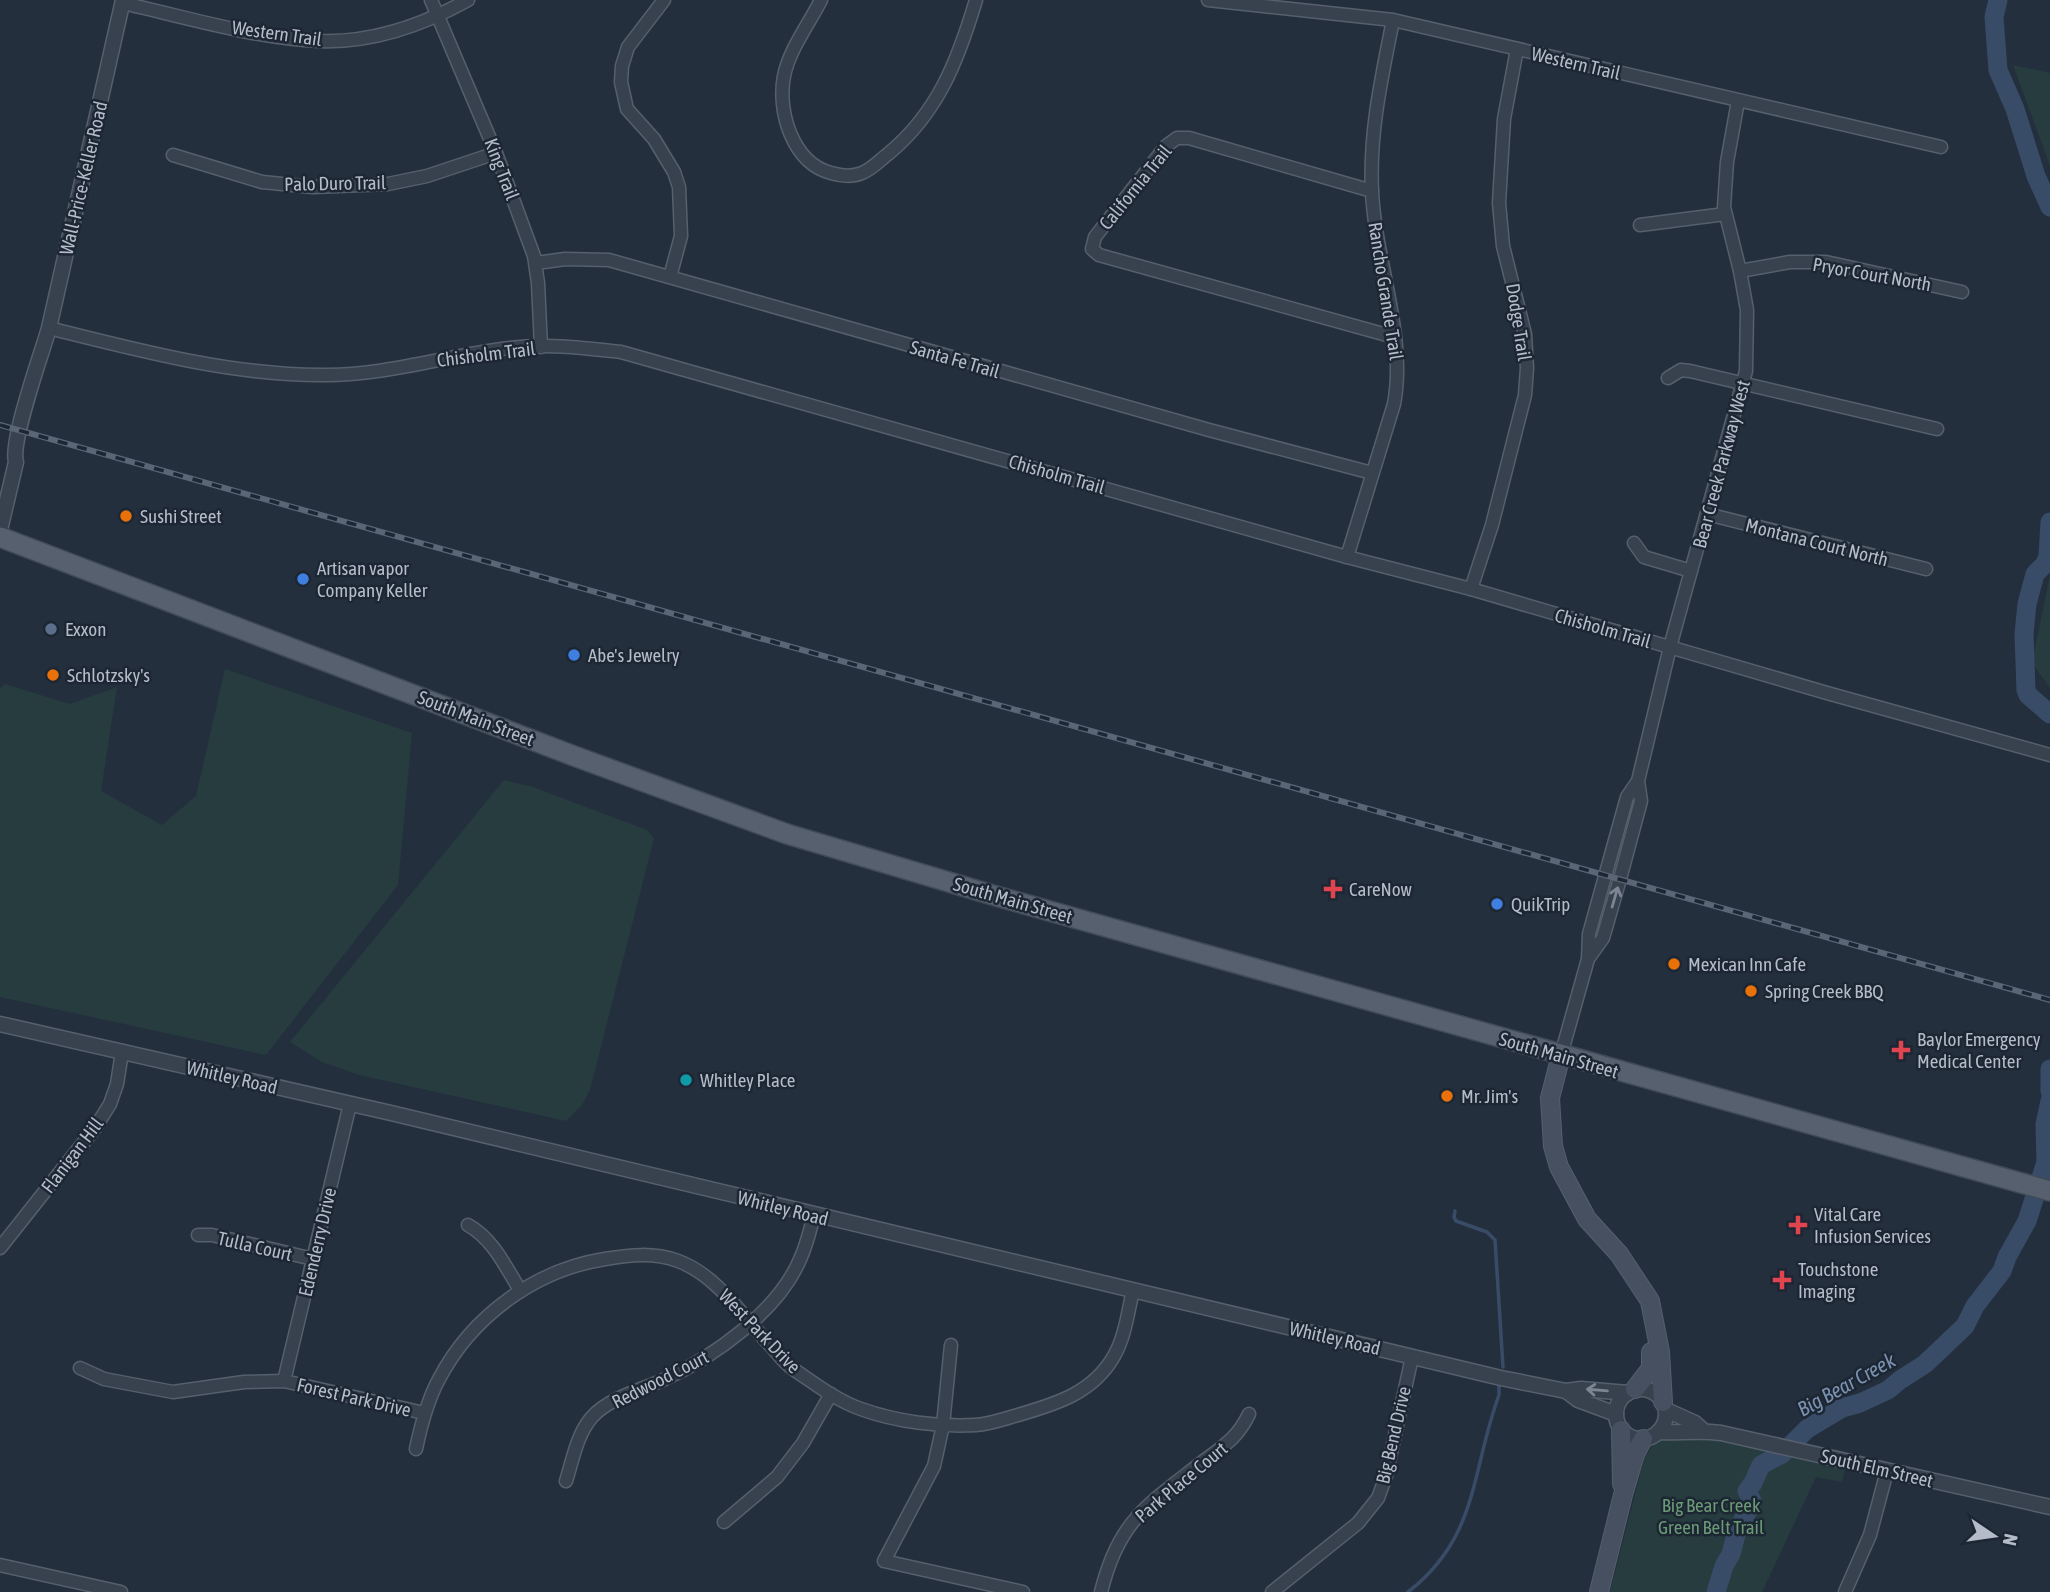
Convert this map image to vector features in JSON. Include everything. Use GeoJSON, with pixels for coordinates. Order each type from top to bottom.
{"type":"FeatureCollection","features":[{"type":"Feature","properties":{"kind":"main road","name":"South Main Street"},"geometry":{"type":"LineString","coordinates":[[0,537],[787,834],[996,896],[2050,1191]]}},
{"type":"Feature","properties":{"kind":"main road"},"geometry":{"type":"LineString","coordinates":[[1561,1055],[1549,1098],[1553,1146],[1559,1167],[1587,1219],[1619,1254],[1650,1301],[1655,1319],[1665,1406]]}},
{"type":"Feature","properties":{"kind":"main road"},"geometry":{"type":"LineString","coordinates":[[1631,1391],[1651,1368],[1651,1342],[1642,1304],[1642,1290]]}},
{"type":"Feature","properties":{"kind":"main road"},"geometry":{"type":"LineString","coordinates":[[1619,1422],[1623,1495]]}},
{"type":"Feature","properties":{"kind":"main road"},"geometry":{"type":"LineString","coordinates":[[1599,1592],[1635,1454],[1651,1436]]}},
{"type":"Feature","properties":{"kind":"street","name":"King Trail"},"geometry":{"type":"LineString","coordinates":[[431,0],[496,153],[536,263],[541,347]]}},
{"type":"Feature","properties":{"kind":"street","name":"Western Trail"},"geometry":{"type":"LineString","coordinates":[[122,1],[235,28],[320,41],[368,37],[437,17],[468,0]]}},
{"type":"Feature","properties":{"kind":"street"},"geometry":{"type":"LineString","coordinates":[[664,0],[628,47],[622,66],[621,82],[627,109],[654,139],[674,172],[679,187],[681,236],[670,277]]}},
{"type":"Feature","properties":{"kind":"street"},"geometry":{"type":"LineString","coordinates":[[821,0],[791,56],[784,77],[784,105],[788,127],[797,147],[810,162],[821,170],[849,176],[872,167],[896,147],[923,117],[947,82],[962,48],[976,0]]}},
{"type":"Feature","properties":{"kind":"street","name":"Western Trail"},"geometry":{"type":"LineString","coordinates":[[1208,0],[1393,20],[1941,146]]}},
{"type":"Feature","properties":{"kind":"street","name":"Wall-Price-Keller Road"},"geometry":{"type":"LineString","coordinates":[[0,530],[42,370],[42,356],[122,1]]}},
{"type":"Feature","properties":{"kind":"street","name":"Rancho Grande Trail"},"geometry":{"type":"LineString","coordinates":[[1347,557],[1398,384],[1394,337],[1376,235],[1372,191],[1377,101],[1393,20]]}},
{"type":"Feature","properties":{"kind":"street","name":"Dodge Trail"},"geometry":{"type":"LineString","coordinates":[[1471,589],[1492,525],[1525,395],[1525,334],[1503,246],[1499,203],[1504,119],[1517,49]]}},
{"type":"Feature","properties":{"kind":"street","name":"Bear Creek Parkway West"},"geometry":{"type":"LineString","coordinates":[[1561,1055],[1588,959],[1589,934],[1627,797],[1638,781],[1670,647],[1744,384],[1747,310],[1725,214],[1727,162],[1738,101]]}},
{"type":"Feature","properties":{"kind":"street","name":"California Trail"},"geometry":{"type":"LineString","coordinates":[[1372,191],[1189,138],[1177,138],[1166,146],[1095,237],[1092,249],[1099,255],[1177,278],[1394,337]]}},
{"type":"Feature","properties":{"kind":"street","name":"Palo Duro Trail"},"geometry":{"type":"LineString","coordinates":[[173,155],[262,182],[313,187],[388,184],[427,176],[496,153]]}},
{"type":"Feature","properties":{"kind":"street"},"geometry":{"type":"LineString","coordinates":[[1640,225],[1725,214]]}},
{"type":"Feature","properties":{"kind":"street","name":"Santa Fe Trail"},"geometry":{"type":"LineString","coordinates":[[536,263],[565,259],[609,260],[1209,430],[1372,473]]}},
{"type":"Feature","properties":{"kind":"street","name":"Pryor Court North"},"geometry":{"type":"LineString","coordinates":[[1740,271],[1790,262],[1826,262],[1962,292]]}},
{"type":"Feature","properties":{"kind":"street","name":"Chisholm Trail"},"geometry":{"type":"LineString","coordinates":[[49,328],[170,356],[247,370],[291,374],[361,374],[512,347],[566,346],[621,352],[1347,557],[1471,589],[2050,755]]}},
{"type":"Feature","properties":{"kind":"street"},"geometry":{"type":"LineString","coordinates":[[1668,378],[1681,370],[1937,429]]}},
{"type":"Feature","properties":{"kind":"street","name":"Montana Court North"},"geometry":{"type":"LineString","coordinates":[[1707,514],[1926,569]]}},
{"type":"Feature","properties":{"kind":"street"},"geometry":{"type":"LineString","coordinates":[[1634,543],[1644,557],[1691,571]]}},
{"type":"Feature","properties":{"kind":"street","name":"Whitley Road"},"geometry":{"type":"LineString","coordinates":[[0,1024],[350,1104],[1412,1357],[1566,1391],[1631,1391]]}},
{"type":"Feature","properties":{"kind":"street","name":"Flanigan Hill"},"geometry":{"type":"LineString","coordinates":[[0,1248],[95,1128],[110,1104],[117,1084],[122,1052]]}},
{"type":"Feature","properties":{"kind":"street","name":"Edenderry Drive"},"geometry":{"type":"LineString","coordinates":[[284,1381],[350,1104]]}},
{"type":"Feature","properties":{"kind":"street","name":"Redwood Court"},"geometry":{"type":"LineString","coordinates":[[566,1481],[577,1443],[585,1426],[595,1414],[610,1403],[693,1366],[728,1343],[786,1285],[801,1259],[814,1216]]}},
{"type":"Feature","properties":{"kind":"street"},"geometry":{"type":"LineString","coordinates":[[468,1225],[481,1232],[489,1241],[520,1290]]}},
{"type":"Feature","properties":{"kind":"street","name":"Tulla Court"},"geometry":{"type":"LineString","coordinates":[[198,1235],[212,1235],[313,1259]]}},
{"type":"Feature","properties":{"kind":"street","name":"West Park Drive"},"geometry":{"type":"LineString","coordinates":[[416,1449],[424,1413],[451,1358],[482,1322],[520,1290],[571,1266],[647,1254],[677,1261],[704,1275],[721,1290],[790,1367],[831,1394],[860,1409],[943,1425],[978,1424],[1003,1419],[1054,1405],[1078,1394],[1106,1368],[1115,1355],[1133,1290]]}},
{"type":"Feature","properties":{"kind":"street"},"geometry":{"type":"LineString","coordinates":[[951,1345],[943,1425],[934,1466],[884,1561],[1023,1592]]}},
{"type":"Feature","properties":{"kind":"street","name":"Big Bend Drive"},"geometry":{"type":"LineString","coordinates":[[1272,1592],[1352,1528],[1372,1508],[1385,1476],[1412,1357]]}},
{"type":"Feature","properties":{"kind":"street","name":"Forest Park Drive"},"geometry":{"type":"LineString","coordinates":[[80,1368],[104,1379],[173,1392],[244,1382],[284,1381],[424,1413]]}},
{"type":"Feature","properties":{"kind":"street","name":"Whitley Road"},"geometry":{"type":"LineString","coordinates":[[1566,1391],[1619,1422]]}},
{"type":"Feature","properties":{"kind":"street"},"geometry":{"type":"LineString","coordinates":[[1631,1391],[1652,1391],[1665,1406],[1663,1426],[1651,1436],[1628,1435],[1619,1422],[1621,1398],[1631,1391]]}},
{"type":"Feature","properties":{"kind":"street"},"geometry":{"type":"LineString","coordinates":[[724,1522],[777,1477],[803,1443],[831,1394]]}},
{"type":"Feature","properties":{"kind":"street","name":"South Elm Street"},"geometry":{"type":"LineString","coordinates":[[1665,1406],[1704,1431]]}},
{"type":"Feature","properties":{"kind":"street","name":"Park Place Court"},"geometry":{"type":"LineString","coordinates":[[1101,1592],[1110,1559],[1128,1525],[1235,1437],[1249,1414]]}},
{"type":"Feature","properties":{"kind":"street","name":"South Elm Street"},"geometry":{"type":"LineString","coordinates":[[1651,1436],[1704,1431],[1764,1442],[2050,1507]]}},
{"type":"Feature","properties":{"kind":"street"},"geometry":{"type":"LineString","coordinates":[[1844,1592],[1870,1535],[1886,1471]]}},
{"type":"Feature","properties":{"kind":"street"},"geometry":{"type":"LineString","coordinates":[[0,1565],[121,1592]]}},
{"type":"Feature","properties":{"kind":"green space"},"geometry":{"type":"Polygon","coordinates":[[[2013,65],[2050,73],[2050,166],[2013,65]]]}},
{"type":"Feature","properties":{"kind":"green space"},"geometry":{"type":"Polygon","coordinates":[[[2050,575],[2050,688],[2032,663],[2050,575]]]}},
{"type":"Feature","properties":{"kind":"green space"},"geometry":{"type":"Polygon","coordinates":[[[225,669],[412,733],[398,885],[266,1055],[0,997],[0,688],[5,684],[70,704],[117,687],[101,791],[162,825],[196,796],[225,669]]]}},
{"type":"Feature","properties":{"kind":"green space"},"geometry":{"type":"Polygon","coordinates":[[[504,780],[533,787],[647,830],[654,838],[590,1090],[582,1105],[566,1121],[359,1075],[322,1062],[290,1042],[504,780]]]}},
{"type":"Feature","properties":{"kind":"green space","name":"Big Bear Creek Green Belt Trail"},"geometry":{"type":"Polygon","coordinates":[[[1726,1437],[1846,1465],[1842,1482],[1816,1477],[1762,1592],[1610,1592],[1644,1459],[1655,1442],[1677,1438],[1726,1437]]]}},
{"type":"Feature","properties":{"kind":"waterway","name":"Big Bear Creek"},"geometry":{"type":"LineString","coordinates":[[1998,0],[1994,17],[1998,70],[2050,207]]}},
{"type":"Feature","properties":{"kind":"waterway","name":"Big Bear Creek"},"geometry":{"type":"LineString","coordinates":[[2050,522],[2048,556],[2045,564],[2035,574],[2027,604],[2024,634],[2026,690],[2028,695],[2050,714]]}},
{"type":"Feature","properties":{"kind":"waterway","name":"Big Bear Creek"},"geometry":{"type":"LineString","coordinates":[[2050,1069],[2050,1091]]}},
{"type":"Feature","properties":{"kind":"waterway","name":"Big Bear Creek"},"geometry":{"type":"LineString","coordinates":[[1716,1592],[1737,1531],[1751,1505],[1747,1491],[1761,1465],[1782,1454],[1807,1429],[1842,1408],[1888,1390],[1925,1364],[1965,1326],[1975,1306],[2002,1271],[2027,1221],[2046,1162],[2045,1124],[2050,1101]]}},
{"type":"Feature","properties":{"kind":"waterway"},"geometry":{"type":"LineString","coordinates":[[1455,1211],[1456,1221],[1487,1232],[1495,1240],[1503,1367]]}},
{"type":"Feature","properties":{"kind":"waterway"},"geometry":{"type":"LineString","coordinates":[[1408,1592],[1431,1571],[1461,1526],[1499,1395],[1499,1385]]}},
{"type":"Feature","properties":{"kind":"railway"},"geometry":{"type":"LineString","coordinates":[[0,425],[2050,1000]]}},
{"type":"Feature","properties":{"kind":"place","name":"Sushi Street"},"geometry":{"type":"Point","coordinates":[126,516]}},
{"type":"Feature","properties":{"kind":"place","name":"Artisan vapor Company Keller"},"geometry":{"type":"Point","coordinates":[303,579]}},
{"type":"Feature","properties":{"kind":"place","name":"Exxon"},"geometry":{"type":"Point","coordinates":[51,629]}},
{"type":"Feature","properties":{"kind":"place","name":"Abe's Jewelry"},"geometry":{"type":"Point","coordinates":[574,655]}},
{"type":"Feature","properties":{"kind":"place","name":"Schlotzsky's"},"geometry":{"type":"Point","coordinates":[53,675]}},
{"type":"Feature","properties":{"kind":"place","name":"CareNow"},"geometry":{"type":"Point","coordinates":[1333,889]}},
{"type":"Feature","properties":{"kind":"place","name":"QuikTrip"},"geometry":{"type":"Point","coordinates":[1497,904]}},
{"type":"Feature","properties":{"kind":"place","name":"Mexican Inn Cafe"},"geometry":{"type":"Point","coordinates":[1674,964]}},
{"type":"Feature","properties":{"kind":"place","name":"Spring Creek BBQ"},"geometry":{"type":"Point","coordinates":[1751,991]}},
{"type":"Feature","properties":{"kind":"place","name":"Baylor Emergency Medical Center"},"geometry":{"type":"Point","coordinates":[1901,1050]}},
{"type":"Feature","properties":{"kind":"place","name":"Whitley Place"},"geometry":{"type":"Point","coordinates":[686,1080]}},
{"type":"Feature","properties":{"kind":"place","name":"Mr. Jim's"},"geometry":{"type":"Point","coordinates":[1447,1096]}},
{"type":"Feature","properties":{"kind":"place","name":"Vital Care Infusion Services"},"geometry":{"type":"Point","coordinates":[1798,1225]}},
{"type":"Feature","properties":{"kind":"place","name":"Touchstone Imaging"},"geometry":{"type":"Point","coordinates":[1782,1280]}}]}
